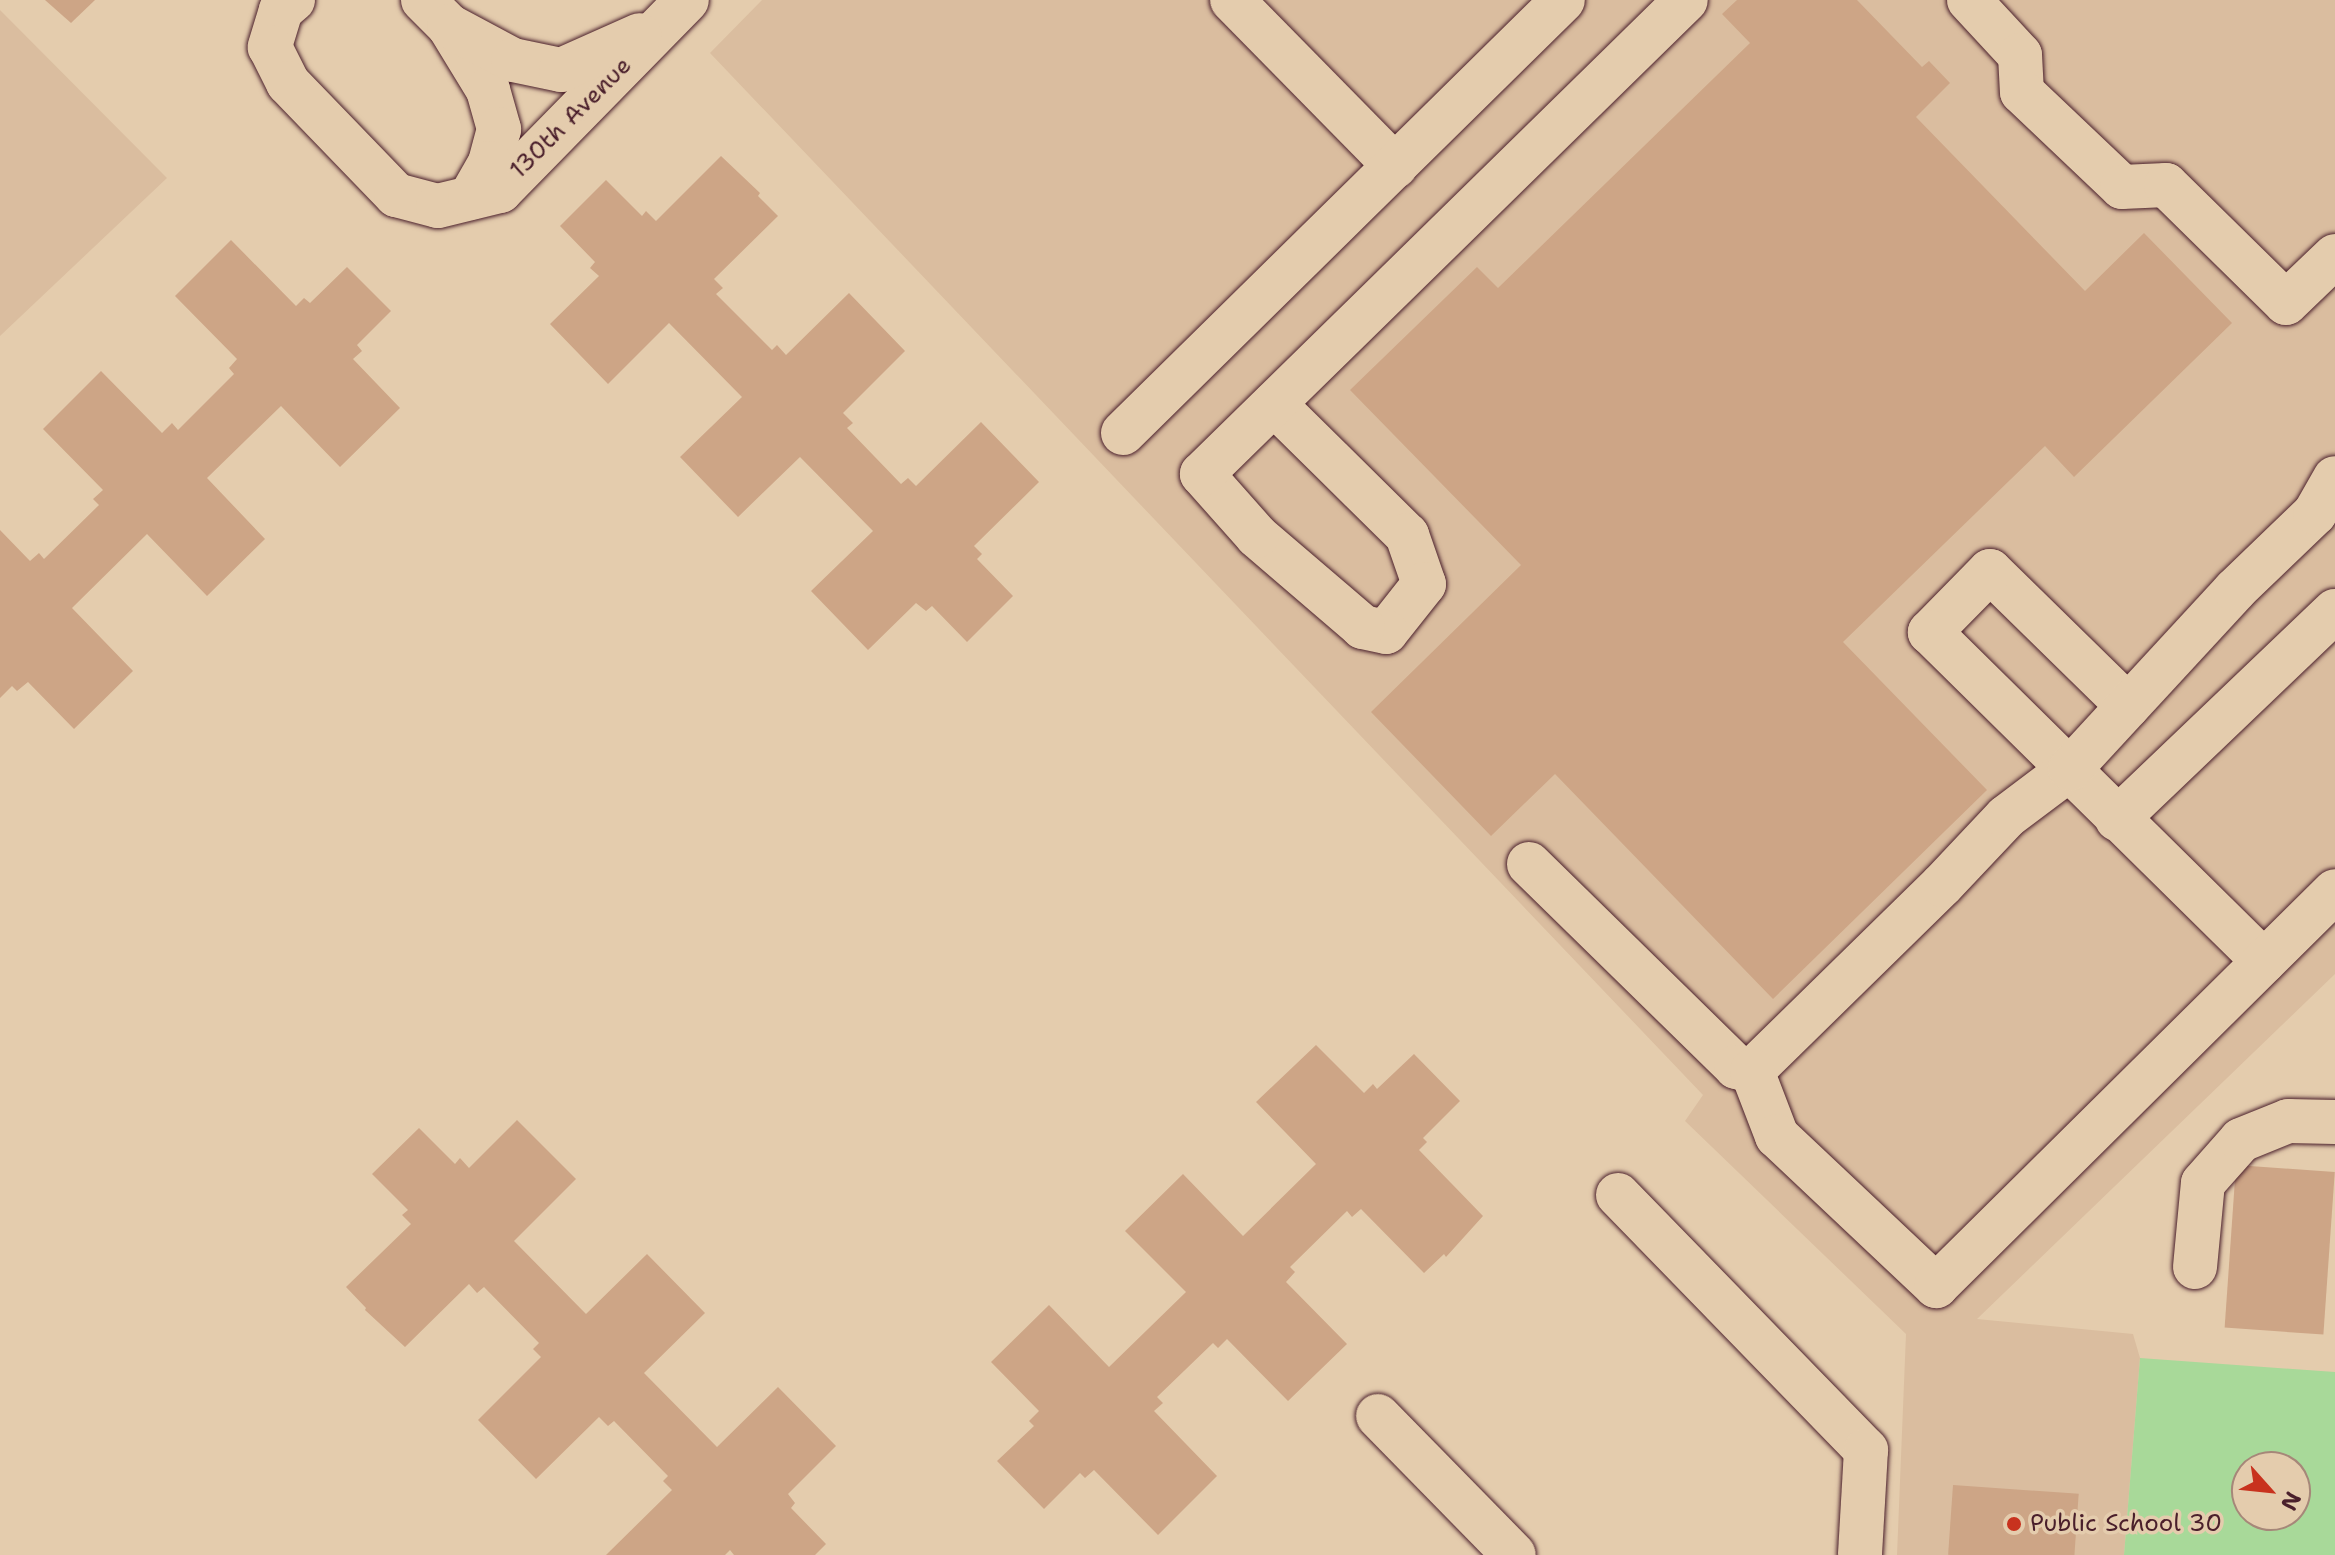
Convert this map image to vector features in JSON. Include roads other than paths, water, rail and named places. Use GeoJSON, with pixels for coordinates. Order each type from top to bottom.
{"type":"FeatureCollection","features":[{"type":"Feature","properties":{"kind":"street","name":"130th Avenue"},"geometry":{"type":"LineString","coordinates":[[293,0],[281,10],[270,47],[288,83],[396,195],[438,206],[500,191],[676,12]]}},
{"type":"Feature","properties":{"kind":"street"},"geometry":{"type":"LineString","coordinates":[[1232,0],[1395,166]]}},
{"type":"Feature","properties":{"kind":"street"},"geometry":{"type":"LineString","coordinates":[[1123,433],[1563,0]]}},
{"type":"Feature","properties":{"kind":"street"},"geometry":{"type":"LineString","coordinates":[[1274,404],[1407,535],[1424,584],[1386,632],[1363,627],[1351,617],[1257,536],[1202,474],[1686,0]]}},
{"type":"Feature","properties":{"kind":"street"},"geometry":{"type":"LineString","coordinates":[[1969,0],[2020,55],[2022,92],[2122,187],[2166,185],[2286,303],[2335,256]]}},
{"type":"Feature","properties":{"kind":"street","name":"130th Avenue"},"geometry":{"type":"LineString","coordinates":[[436,13],[513,60],[561,70],[676,12]]}},
{"type":"Feature","properties":{"kind":"street","name":"130th Avenue"},"geometry":{"type":"LineString","coordinates":[[436,13],[488,90],[499,129],[490,163],[470,198]]}},
{"type":"Feature","properties":{"kind":"street"},"geometry":{"type":"LineString","coordinates":[[1752,1071],[1942,885],[2006,817],[2070,769],[2235,590],[2328,504]]}},
{"type":"Feature","properties":{"kind":"street"},"geometry":{"type":"LineString","coordinates":[[2128,706],[1990,571],[1930,632],[2264,961]]}},
{"type":"Feature","properties":{"kind":"street"},"geometry":{"type":"LineString","coordinates":[[2117,819],[2335,611]]}},
{"type":"Feature","properties":{"kind":"street"},"geometry":{"type":"LineString","coordinates":[[1529,864],[1736,1067],[1752,1071]]}},
{"type":"Feature","properties":{"kind":"street"},"geometry":{"type":"LineString","coordinates":[[1752,1071],[1777,1136],[1936,1286],[2335,891]]}},
{"type":"Feature","properties":{"kind":"street"},"geometry":{"type":"LineString","coordinates":[[2195,1267],[2203,1183],[2241,1140],[2288,1121],[2335,1122]]}},
{"type":"Feature","properties":{"kind":"street"},"geometry":{"type":"LineString","coordinates":[[1618,1195],[1866,1450],[1860,1555]]}},
{"type":"Feature","properties":{"kind":"street"},"geometry":{"type":"LineString","coordinates":[[1378,1416],[1514,1555]]}},
{"type":"Feature","properties":{"kind":"place","name":"Public School 30"},"geometry":{"type":"Point","coordinates":[2014,1524]}}]}
